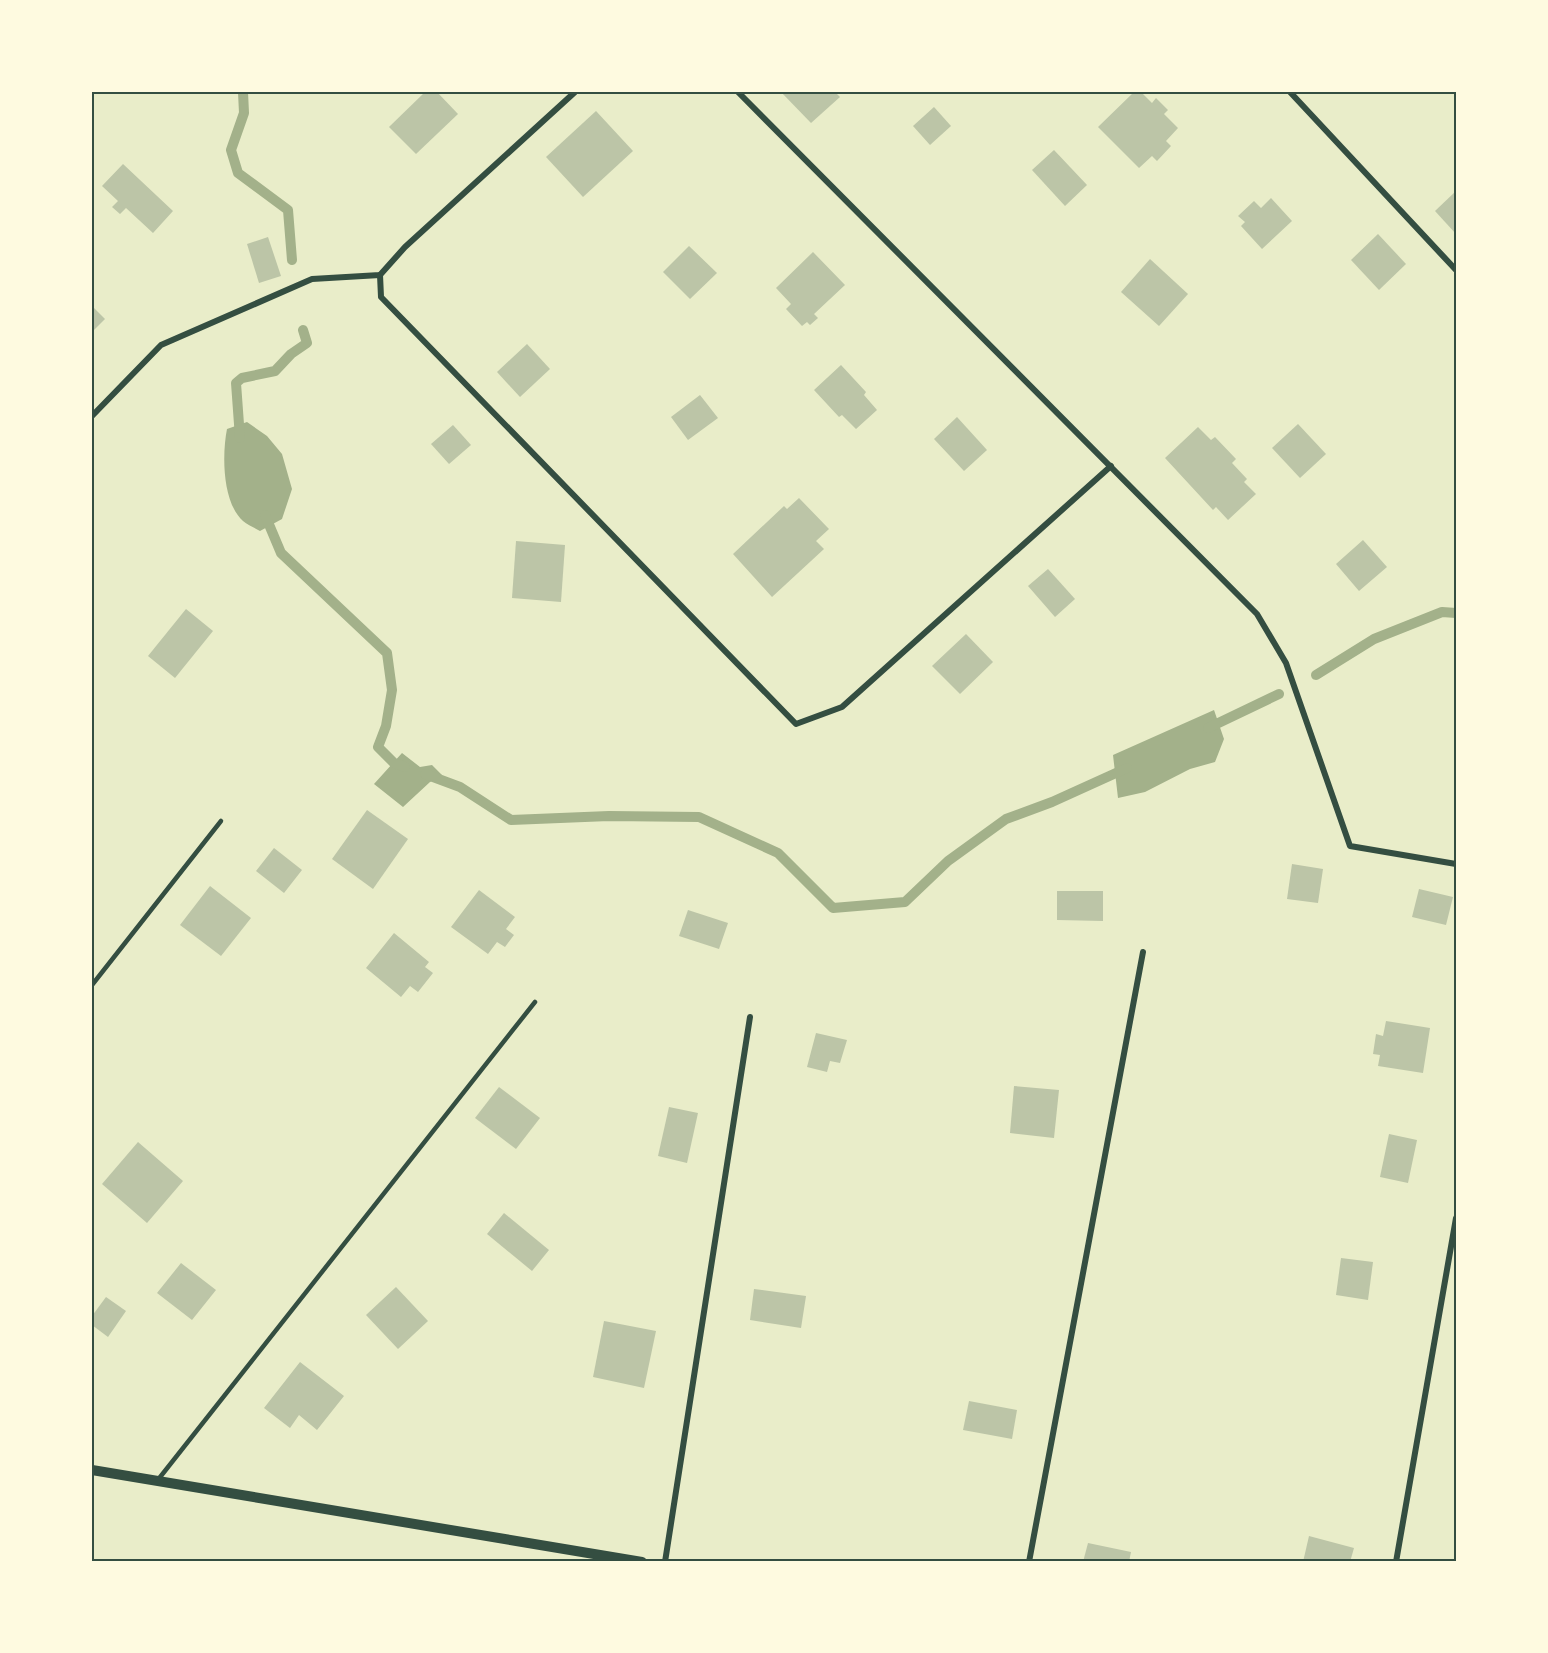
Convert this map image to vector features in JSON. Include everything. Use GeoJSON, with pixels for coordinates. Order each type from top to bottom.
{"type":"FeatureCollection","features":[{"type":"Feature","properties":{"kind":"street"},"geometry":{"type":"LineString","coordinates":[[574,92],[405,247],[380,275],[381,297],[796,724],[843,707],[1111,466]]}},
{"type":"Feature","properties":{"kind":"street"},"geometry":{"type":"LineString","coordinates":[[738,92],[1257,614],[1286,663],[1350,846],[1456,864]]}},
{"type":"Feature","properties":{"kind":"street"},"geometry":{"type":"LineString","coordinates":[[1290,92],[1456,270]]}},
{"type":"Feature","properties":{"kind":"street"},"geometry":{"type":"LineString","coordinates":[[92,416],[161,345],[312,279],[380,275]]}},
{"type":"Feature","properties":{"kind":"street"},"geometry":{"type":"LineString","coordinates":[[1029,1562],[1143,952]]}},
{"type":"Feature","properties":{"kind":"street"},"geometry":{"type":"LineString","coordinates":[[665,1562],[750,1017]]}},
{"type":"Feature","properties":{"kind":"street"},"geometry":{"type":"LineString","coordinates":[[1396,1562],[1456,1218]]}},
{"type":"Feature","properties":{"kind":"street"},"geometry":{"type":"LineString","coordinates":[[92,1470],[642,1562]]}},
{"type":"Feature","properties":{"kind":"lane"},"geometry":{"type":"LineString","coordinates":[[92,985],[221,821]]}},
{"type":"Feature","properties":{"kind":"lane"},"geometry":{"type":"LineString","coordinates":[[158,1481],[534,1002]]}},
{"type":"Feature","properties":{"kind":"shaded area"},"geometry":{"type":"Polygon","coordinates":[[[247,422],[267,436],[282,454],[292,489],[282,519],[260,531],[243,521],[236,513],[227,490],[225,477],[224,451],[227,429],[247,422]]]}},
{"type":"Feature","properties":{"kind":"shaded area"},"geometry":{"type":"Polygon","coordinates":[[[1214,710],[1224,739],[1215,762],[1190,769],[1145,792],[1118,798],[1113,755],[1214,710]]]}},
{"type":"Feature","properties":{"kind":"shaded area"},"geometry":{"type":"Polygon","coordinates":[[[402,753],[420,767],[432,765],[442,775],[430,782],[403,807],[374,784],[402,753]]]}},
{"type":"Feature","properties":{"kind":"building"},"geometry":{"type":"Polygon","coordinates":[[[425,92],[437,92],[458,114],[416,154],[389,127],[425,92]]]}},
{"type":"Feature","properties":{"kind":"building"},"geometry":{"type":"Polygon","coordinates":[[[781,92],[835,92],[840,97],[811,123],[781,92]]]}},
{"type":"Feature","properties":{"kind":"building"},"geometry":{"type":"Polygon","coordinates":[[[1134,92],[1141,92],[1152,103],[1156,98],[1168,110],[1164,114],[1178,128],[1166,141],[1171,146],[1157,161],[1152,156],[1139,168],[1098,127],[1134,92]]]}},
{"type":"Feature","properties":{"kind":"building"},"geometry":{"type":"Polygon","coordinates":[[[934,107],[951,126],[930,145],[913,126],[934,107]]]}},
{"type":"Feature","properties":{"kind":"building"},"geometry":{"type":"Polygon","coordinates":[[[596,111],[633,151],[583,197],[546,157],[596,111]]]}},
{"type":"Feature","properties":{"kind":"building"},"geometry":{"type":"Polygon","coordinates":[[[1054,150],[1087,185],[1065,206],[1032,170],[1054,150]]]}},
{"type":"Feature","properties":{"kind":"building"},"geometry":{"type":"Polygon","coordinates":[[[123,164],[173,211],[153,233],[126,208],[120,214],[112,207],[118,201],[102,186],[123,164]]]}},
{"type":"Feature","properties":{"kind":"building"},"geometry":{"type":"Polygon","coordinates":[[[1456,191],[1456,234],[1435,211],[1456,191]]]}},
{"type":"Feature","properties":{"kind":"building"},"geometry":{"type":"Polygon","coordinates":[[[1271,198],[1292,221],[1262,249],[1241,226],[1245,222],[1238,216],[1254,201],[1261,208],[1271,198]]]}},
{"type":"Feature","properties":{"kind":"building"},"geometry":{"type":"Polygon","coordinates":[[[1378,234],[1406,264],[1379,290],[1351,260],[1378,234]]]}},
{"type":"Feature","properties":{"kind":"building"},"geometry":{"type":"Polygon","coordinates":[[[268,237],[281,276],[259,283],[247,244],[268,237]]]}},
{"type":"Feature","properties":{"kind":"building"},"geometry":{"type":"Polygon","coordinates":[[[689,246],[717,273],[690,299],[663,272],[689,246]]]}},
{"type":"Feature","properties":{"kind":"building"},"geometry":{"type":"Polygon","coordinates":[[[813,252],[845,285],[814,314],[818,318],[810,325],[807,322],[802,326],[786,309],[791,304],[776,288],[813,252]]]}},
{"type":"Feature","properties":{"kind":"building"},"geometry":{"type":"Polygon","coordinates":[[[1150,259],[1188,294],[1159,326],[1121,292],[1150,259]]]}},
{"type":"Feature","properties":{"kind":"building"},"geometry":{"type":"Polygon","coordinates":[[[92,306],[105,319],[92,332],[92,306]]]}},
{"type":"Feature","properties":{"kind":"building"},"geometry":{"type":"Polygon","coordinates":[[[527,344],[550,369],[520,397],[497,372],[527,344]]]}},
{"type":"Feature","properties":{"kind":"building"},"geometry":{"type":"Polygon","coordinates":[[[841,365],[866,392],[864,395],[877,410],[856,429],[842,415],[839,417],[814,390],[841,365]]]}},
{"type":"Feature","properties":{"kind":"building"},"geometry":{"type":"Polygon","coordinates":[[[700,395],[718,418],[688,440],[671,417],[700,395]]]}},
{"type":"Feature","properties":{"kind":"building"},"geometry":{"type":"Polygon","coordinates":[[[957,417],[987,450],[964,471],[934,439],[957,417]]]}},
{"type":"Feature","properties":{"kind":"building"},"geometry":{"type":"Polygon","coordinates":[[[1298,424],[1326,454],[1300,478],[1272,448],[1298,424]]]}},
{"type":"Feature","properties":{"kind":"building"},"geometry":{"type":"Polygon","coordinates":[[[453,425],[471,445],[449,464],[431,444],[453,425]]]}},
{"type":"Feature","properties":{"kind":"building"},"geometry":{"type":"Polygon","coordinates":[[[1198,427],[1211,440],[1215,437],[1236,459],[1232,463],[1247,479],[1244,482],[1256,494],[1228,520],[1216,507],[1213,510],[1165,458],[1198,427]]]}},
{"type":"Feature","properties":{"kind":"building"},"geometry":{"type":"Polygon","coordinates":[[[799,498],[829,529],[816,541],[824,549],[772,597],[733,554],[784,506],[787,509],[799,498]]]}},
{"type":"Feature","properties":{"kind":"building"},"geometry":{"type":"Polygon","coordinates":[[[1363,540],[1387,567],[1359,591],[1336,564],[1363,540]]]}},
{"type":"Feature","properties":{"kind":"building"},"geometry":{"type":"Polygon","coordinates":[[[516,541],[565,545],[561,602],[512,598],[516,541]]]}},
{"type":"Feature","properties":{"kind":"building"},"geometry":{"type":"Polygon","coordinates":[[[1048,569],[1075,599],[1055,617],[1028,586],[1048,569]]]}},
{"type":"Feature","properties":{"kind":"building"},"geometry":{"type":"Polygon","coordinates":[[[186,609],[213,631],[175,678],[148,656],[186,609]]]}},
{"type":"Feature","properties":{"kind":"building"},"geometry":{"type":"Polygon","coordinates":[[[966,634],[993,662],[960,694],[932,666],[966,634]]]}},
{"type":"Feature","properties":{"kind":"building"},"geometry":{"type":"Polygon","coordinates":[[[367,810],[408,839],[373,889],[332,859],[367,810]]]}},
{"type":"Feature","properties":{"kind":"building"},"geometry":{"type":"Polygon","coordinates":[[[274,848],[302,870],[284,893],[256,871],[274,848]]]}},
{"type":"Feature","properties":{"kind":"building"},"geometry":{"type":"Polygon","coordinates":[[[1292,864],[1323,869],[1318,903],[1287,899],[1292,864]]]}},
{"type":"Feature","properties":{"kind":"building"},"geometry":{"type":"Polygon","coordinates":[[[210,886],[251,918],[221,956],[180,925],[210,886]]]}},
{"type":"Feature","properties":{"kind":"building"},"geometry":{"type":"Polygon","coordinates":[[[1419,889],[1453,897],[1446,925],[1412,917],[1419,889]]]}},
{"type":"Feature","properties":{"kind":"building"},"geometry":{"type":"Polygon","coordinates":[[[479,890],[515,917],[506,929],[514,935],[505,947],[497,942],[488,954],[451,927],[479,890]]]}},
{"type":"Feature","properties":{"kind":"building"},"geometry":{"type":"Polygon","coordinates":[[[1057,891],[1103,891],[1103,921],[1057,920],[1057,891]]]}},
{"type":"Feature","properties":{"kind":"building"},"geometry":{"type":"Polygon","coordinates":[[[688,910],[728,923],[719,949],[679,936],[688,910]]]}},
{"type":"Feature","properties":{"kind":"building"},"geometry":{"type":"Polygon","coordinates":[[[394,933],[429,962],[425,967],[433,973],[418,992],[410,986],[401,997],[366,968],[394,933]]]}},
{"type":"Feature","properties":{"kind":"building"},"geometry":{"type":"Polygon","coordinates":[[[1386,1021],[1430,1028],[1423,1073],[1378,1066],[1380,1055],[1373,1054],[1376,1034],[1383,1036],[1386,1021]]]}},
{"type":"Feature","properties":{"kind":"building"},"geometry":{"type":"Polygon","coordinates":[[[816,1033],[847,1040],[840,1063],[830,1061],[827,1072],[807,1067],[816,1033]]]}},
{"type":"Feature","properties":{"kind":"building"},"geometry":{"type":"Polygon","coordinates":[[[1014,1086],[1059,1090],[1054,1138],[1010,1133],[1014,1086]]]}},
{"type":"Feature","properties":{"kind":"building"},"geometry":{"type":"Polygon","coordinates":[[[499,1087],[540,1118],[516,1149],[475,1118],[499,1087]]]}},
{"type":"Feature","properties":{"kind":"building"},"geometry":{"type":"Polygon","coordinates":[[[669,1107],[698,1113],[687,1163],[658,1156],[669,1107]]]}},
{"type":"Feature","properties":{"kind":"building"},"geometry":{"type":"Polygon","coordinates":[[[1389,1134],[1417,1140],[1408,1183],[1380,1177],[1389,1134]]]}},
{"type":"Feature","properties":{"kind":"building"},"geometry":{"type":"Polygon","coordinates":[[[138,1142],[183,1181],[147,1223],[102,1184],[138,1142]]]}},
{"type":"Feature","properties":{"kind":"building"},"geometry":{"type":"Polygon","coordinates":[[[504,1213],[549,1250],[532,1271],[487,1234],[504,1213]]]}},
{"type":"Feature","properties":{"kind":"building"},"geometry":{"type":"Polygon","coordinates":[[[1341,1258],[1373,1262],[1368,1300],[1336,1295],[1341,1258]]]}},
{"type":"Feature","properties":{"kind":"building"},"geometry":{"type":"Polygon","coordinates":[[[181,1263],[216,1290],[192,1320],[157,1293],[181,1263]]]}},
{"type":"Feature","properties":{"kind":"building"},"geometry":{"type":"Polygon","coordinates":[[[396,1287],[428,1321],[398,1349],[366,1315],[396,1287]]]}},
{"type":"Feature","properties":{"kind":"building"},"geometry":{"type":"Polygon","coordinates":[[[754,1289],[806,1296],[801,1328],[750,1320],[754,1289]]]}},
{"type":"Feature","properties":{"kind":"building"},"geometry":{"type":"Polygon","coordinates":[[[106,1297],[126,1311],[108,1337],[92,1325],[92,1316],[106,1297]]]}},
{"type":"Feature","properties":{"kind":"building"},"geometry":{"type":"Polygon","coordinates":[[[604,1321],[656,1331],[644,1388],[593,1377],[604,1321]]]}},
{"type":"Feature","properties":{"kind":"building"},"geometry":{"type":"Polygon","coordinates":[[[300,1362],[344,1396],[317,1430],[299,1415],[290,1428],[264,1408],[300,1362]]]}},
{"type":"Feature","properties":{"kind":"building"},"geometry":{"type":"Polygon","coordinates":[[[969,1401],[1017,1410],[1012,1439],[963,1430],[969,1401]]]}},
{"type":"Feature","properties":{"kind":"building"},"geometry":{"type":"Polygon","coordinates":[[[1309,1536],[1354,1548],[1350,1562],[1303,1562],[1309,1536]]]}},
{"type":"Feature","properties":{"kind":"building"},"geometry":{"type":"Polygon","coordinates":[[[1088,1543],[1131,1552],[1129,1562],[1083,1562],[1088,1543]]]}},
{"type":"Feature","properties":{"kind":"waterway"},"geometry":{"type":"LineString","coordinates":[[243,92],[244,113],[231,150],[238,173],[288,210],[292,260]]}},
{"type":"Feature","properties":{"kind":"waterway"},"geometry":{"type":"LineString","coordinates":[[240,438],[236,383],[242,378],[275,371],[291,354],[307,343],[303,330]]}},
{"type":"Feature","properties":{"kind":"waterway"},"geometry":{"type":"LineString","coordinates":[[265,515],[281,553],[387,653],[392,690],[386,726],[378,747],[394,763],[405,767]]}},
{"type":"Feature","properties":{"kind":"waterway"},"geometry":{"type":"LineString","coordinates":[[1316,675],[1374,639],[1442,612],[1456,613]]}},
{"type":"Feature","properties":{"kind":"waterway"},"geometry":{"type":"LineString","coordinates":[[1208,728],[1279,694]]}},
{"type":"Feature","properties":{"kind":"waterway"},"geometry":{"type":"LineString","coordinates":[[425,774],[460,787],[511,820],[609,816],[699,817],[778,853],[833,908],[905,902],[948,861],[1006,819],[1052,802],[1127,768]]}}]}
